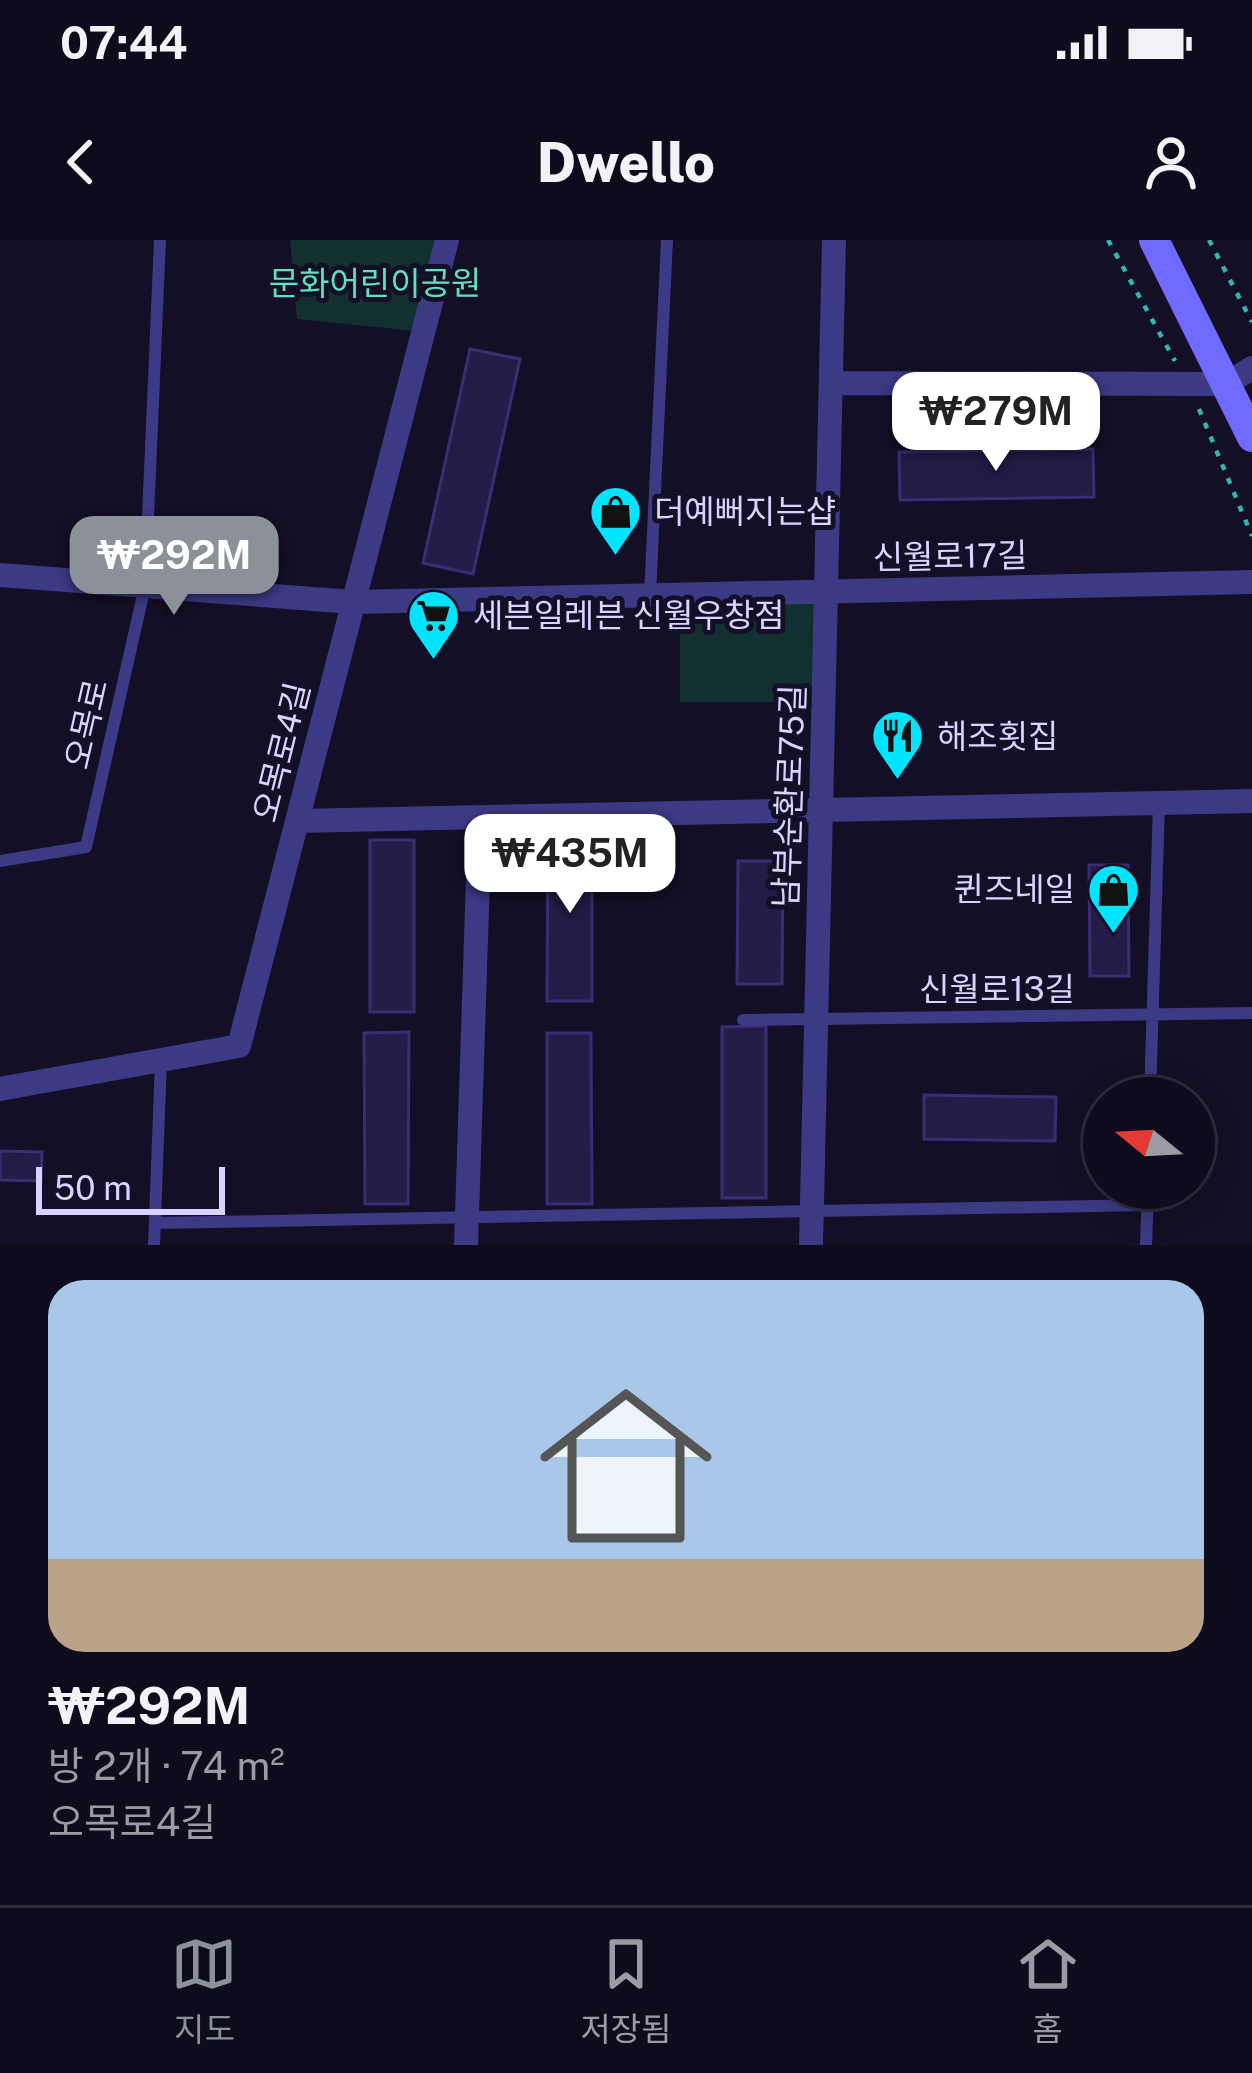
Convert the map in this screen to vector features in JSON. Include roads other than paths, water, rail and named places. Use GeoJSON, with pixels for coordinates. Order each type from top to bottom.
{"type":"FeatureCollection","features":[{"type":"Feature","properties":{"kind":"main road"},"geometry":{"type":"LineString","coordinates":[[1154,240],[1239,376],[1252,436]]}},
{"type":"Feature","properties":{"kind":"street","name":"오목로4길"},"geometry":{"type":"LineString","coordinates":[[0,1089],[239,1046],[447,240]]}},
{"type":"Feature","properties":{"kind":"street","name":"남부순환로75길"},"geometry":{"type":"LineString","coordinates":[[811,1245],[834,240]]}},
{"type":"Feature","properties":{"kind":"street"},"geometry":{"type":"LineString","coordinates":[[832,383],[1239,376]]}},
{"type":"Feature","properties":{"kind":"street","name":"신월로17길"},"geometry":{"type":"LineString","coordinates":[[0,575],[353,602],[1252,582]]}},
{"type":"Feature","properties":{"kind":"street"},"geometry":{"type":"LineString","coordinates":[[297,821],[1252,802]]}},
{"type":"Feature","properties":{"kind":"street"},"geometry":{"type":"LineString","coordinates":[[466,1245],[480,817]]}},
{"type":"Feature","properties":{"kind":"lane","name":"오목로"},"geometry":{"type":"LineString","coordinates":[[0,861],[86,847],[145,586],[160,240]]}},
{"type":"Feature","properties":{"kind":"lane"},"geometry":{"type":"LineString","coordinates":[[650,595],[667,240]]}},
{"type":"Feature","properties":{"kind":"lane"},"geometry":{"type":"LineString","coordinates":[[1151,1077],[1160,803]]}},
{"type":"Feature","properties":{"kind":"lane","name":"신월로13길"},"geometry":{"type":"LineString","coordinates":[[743,1019],[1252,1012]]}},
{"type":"Feature","properties":{"kind":"lane"},"geometry":{"type":"LineString","coordinates":[[154,1245],[161,1060]]}},
{"type":"Feature","properties":{"kind":"lane"},"geometry":{"type":"LineString","coordinates":[[155,1223],[1083,1206]]}},
{"type":"Feature","properties":{"kind":"lane"},"geometry":{"type":"LineString","coordinates":[[1146,1245],[1147,1209]]}},
{"type":"Feature","properties":{"kind":"place","name":"더예뻐지는샵"},"geometry":{"type":"Point","coordinates":[615,557]}},
{"type":"Feature","properties":{"kind":"place","name":"세븐일레븐 신월우창점"},"geometry":{"type":"Point","coordinates":[434,661]}},
{"type":"Feature","properties":{"kind":"place","name":"해조횟집"},"geometry":{"type":"Point","coordinates":[898,782]}},
{"type":"Feature","properties":{"kind":"place","name":"퀸즈네일"},"geometry":{"type":"Point","coordinates":[1114,935]}},
{"type":"Feature","properties":{"kind":"park label","name":"문화어린이공원"},"geometry":{"type":"Point","coordinates":[375,283]}}]}
